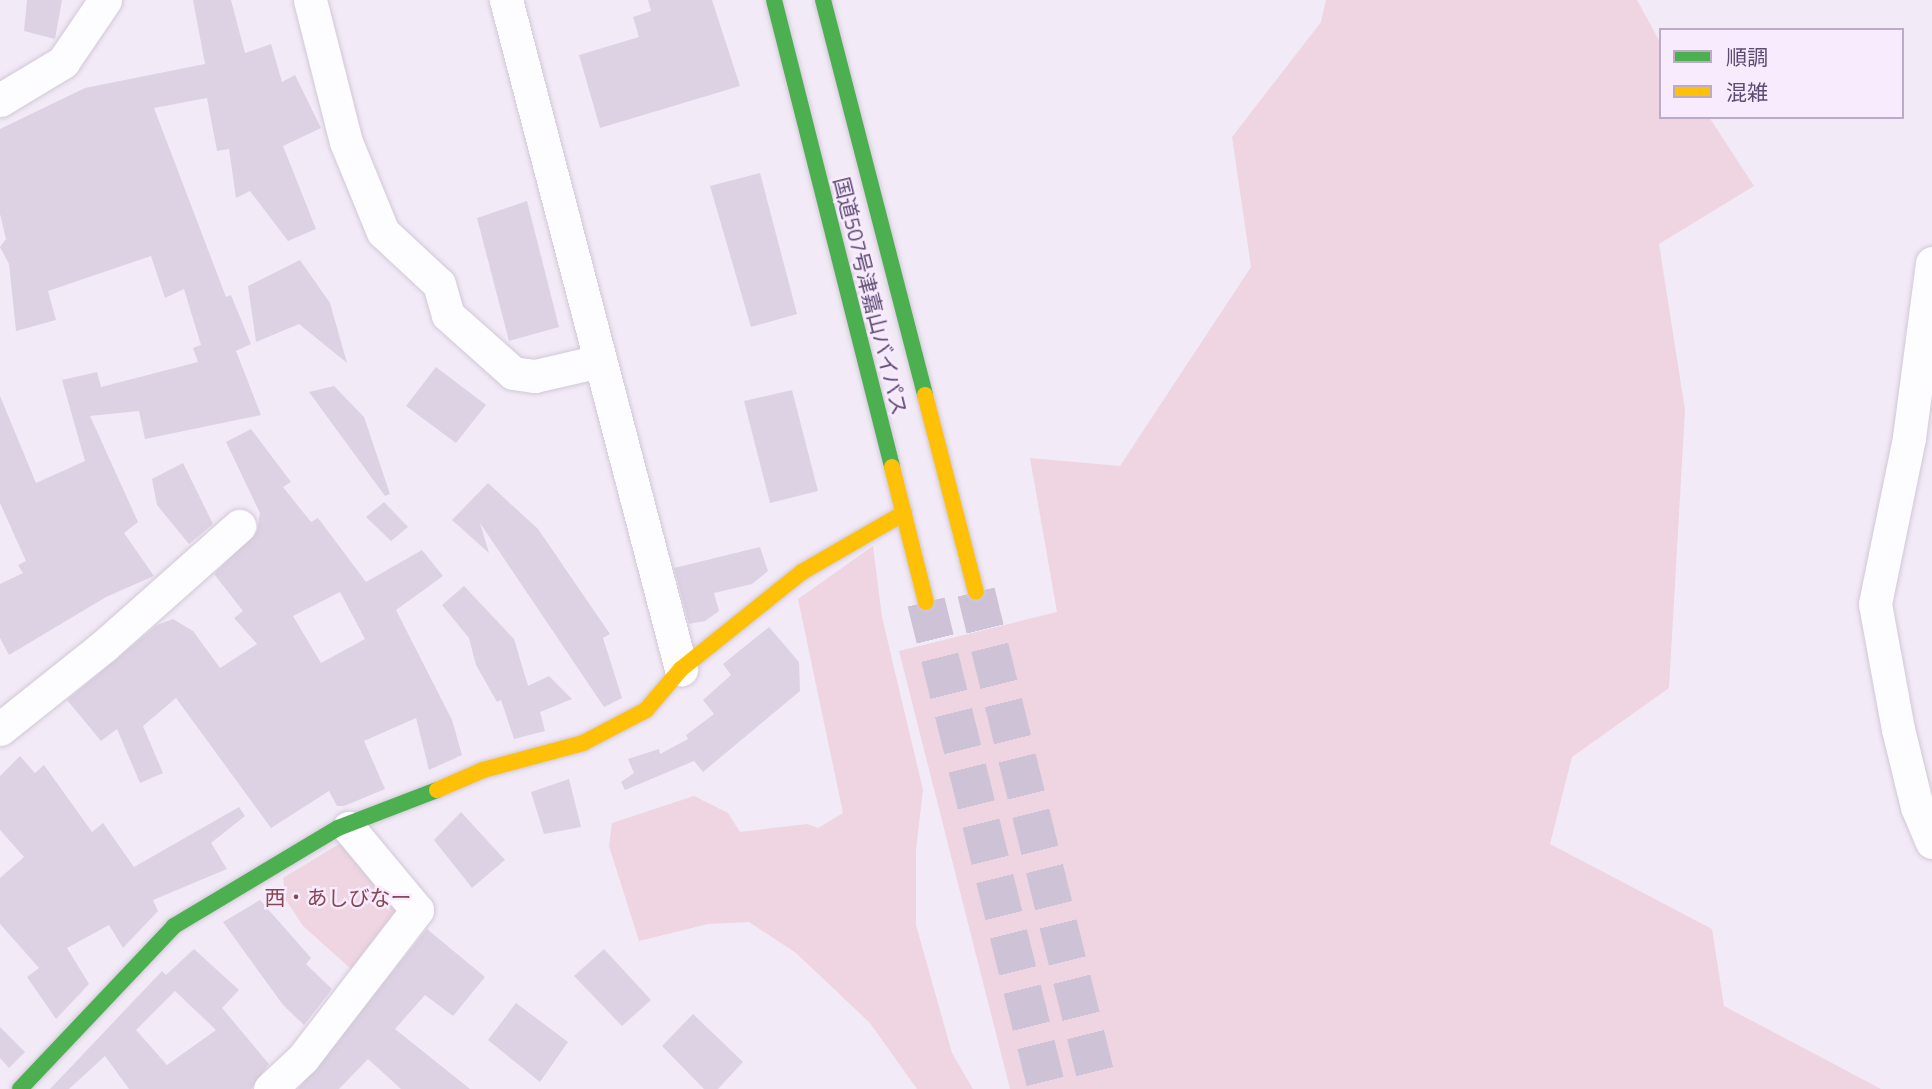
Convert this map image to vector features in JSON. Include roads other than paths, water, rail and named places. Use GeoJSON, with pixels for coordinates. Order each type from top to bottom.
{"type":"FeatureCollection","features":[{"type":"Feature","properties":{"kind":"main road","name":"国道507号津嘉山バイパス"},"geometry":{"type":"LineString","coordinates":[[774,0],[926,602]]}},
{"type":"Feature","properties":{"kind":"main road","name":"国道507号津嘉山バイパス"},"geometry":{"type":"LineString","coordinates":[[823,0],[976,592]]}},
{"type":"Feature","properties":{"kind":"main road"},"geometry":{"type":"LineString","coordinates":[[20,1089],[174,926],[261,871],[338,828],[349,828],[483,770],[583,743],[646,710],[681,669],[802,572],[904,513]]}},
{"type":"Feature","properties":{"kind":"street"},"geometry":{"type":"LineString","coordinates":[[0,100],[63,62],[105,0]]}},
{"type":"Feature","properties":{"kind":"street"},"geometry":{"type":"LineString","coordinates":[[310,0],[346,142],[383,232],[439,284],[448,315],[513,373],[535,376],[600,361]]}},
{"type":"Feature","properties":{"kind":"street"},"geometry":{"type":"LineString","coordinates":[[506,0],[681,669]]}},
{"type":"Feature","properties":{"kind":"street"},"geometry":{"type":"LineString","coordinates":[[1932,262],[1909,438],[1875,604],[1898,729],[1916,807],[1932,842]]}},
{"type":"Feature","properties":{"kind":"street"},"geometry":{"type":"LineString","coordinates":[[0,729],[104,646],[239,526]]}},
{"type":"Feature","properties":{"kind":"street"},"geometry":{"type":"LineString","coordinates":[[270,1089],[303,1058],[417,910],[349,828]]}},
{"type":"Feature","properties":{"kind":"tunnel"},"geometry":{"type":"LineString","coordinates":[[976,592],[1099,1089]]}},
{"type":"Feature","properties":{"kind":"tunnel"},"geometry":{"type":"LineString","coordinates":[[926,602],[1047,1089]]}},
{"type":"Feature","properties":{"kind":"park label","name":"西・あしびなー"},"geometry":{"type":"Point","coordinates":[338,897]}}]}
